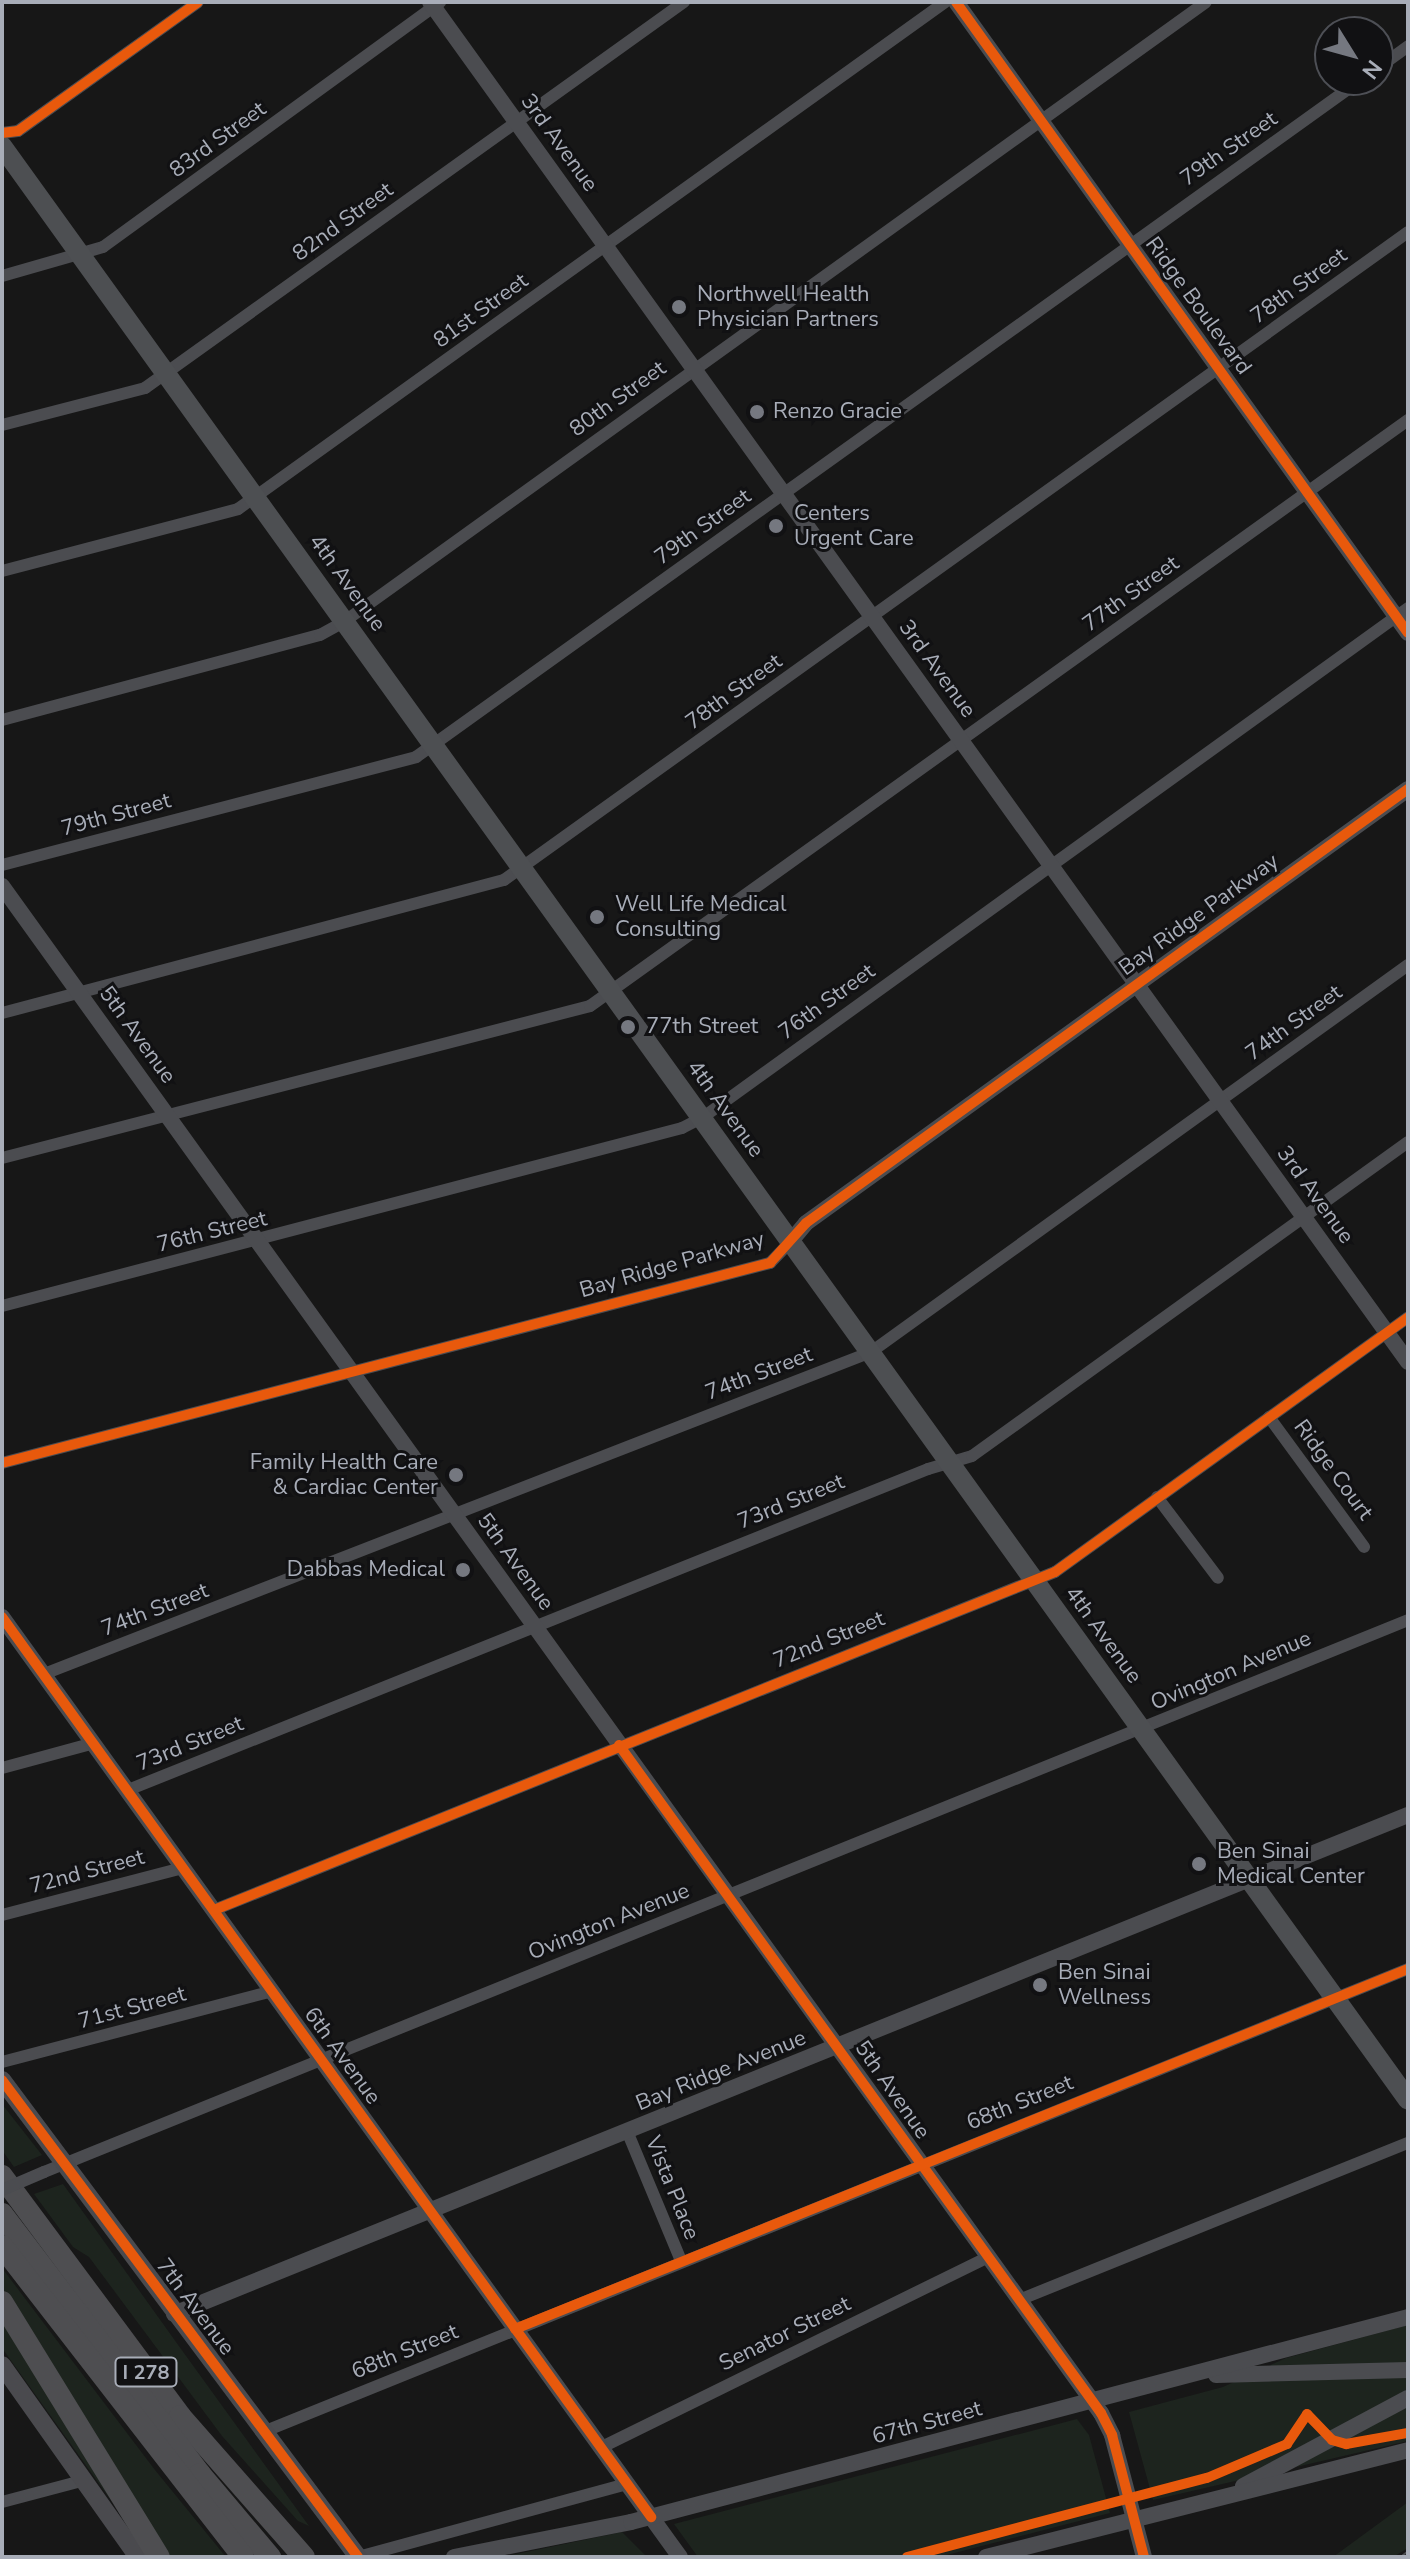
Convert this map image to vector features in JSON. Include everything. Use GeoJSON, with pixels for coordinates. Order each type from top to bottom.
{"type":"FeatureCollection","features":[{"type":"Feature","properties":{"kind":"highway","name":"I 278"},"geometry":{"type":"LineString","coordinates":[[2,2176],[180,2416],[304,2557]]}},
{"type":"Feature","properties":{"kind":"highway","name":"I 278"},"geometry":{"type":"LineString","coordinates":[[2,2214],[270,2557]]}},
{"type":"Feature","properties":{"kind":"highway"},"geometry":{"type":"LineString","coordinates":[[2,2221],[39,2262]]}},
{"type":"Feature","properties":{"kind":"highway","name":"I 278"},"geometry":{"type":"LineString","coordinates":[[2,2246],[243,2557]]}},
{"type":"Feature","properties":{"kind":"highway"},"geometry":{"type":"LineString","coordinates":[[2,2302],[159,2557]]}},
{"type":"Feature","properties":{"kind":"main road","name":"4th Avenue"},"geometry":{"type":"LineString","coordinates":[[2,146],[1408,2100]]}},
{"type":"Feature","properties":{"kind":"main road","name":"7th Avenue"},"geometry":{"type":"LineString","coordinates":[[2,2080],[358,2557]]}},
{"type":"Feature","properties":{"kind":"main road"},"geometry":{"type":"LineString","coordinates":[[2,2365],[138,2557]]}},
{"type":"Feature","properties":{"kind":"street"},"geometry":{"type":"LineString","coordinates":[[2,133],[18,131],[198,2]]}},
{"type":"Feature","properties":{"kind":"street","name":"82nd Street"},"geometry":{"type":"LineString","coordinates":[[2,425],[145,388],[684,2]]}},
{"type":"Feature","properties":{"kind":"street","name":"81st Street"},"geometry":{"type":"LineString","coordinates":[[2,571],[238,509],[945,2]]}},
{"type":"Feature","properties":{"kind":"street","name":"Ridge Boulevard"},"geometry":{"type":"LineString","coordinates":[[956,2],[1307,492],[1402,612],[1408,633]]}},
{"type":"Feature","properties":{"kind":"street","name":"80th Street"},"geometry":{"type":"LineString","coordinates":[[2,720],[320,635],[345,621],[1206,2]]}},
{"type":"Feature","properties":{"kind":"street","name":"3rd Avenue"},"geometry":{"type":"LineString","coordinates":[[435,4],[1408,1362]]}},
{"type":"Feature","properties":{"kind":"street","name":"83rd Street"},"geometry":{"type":"LineString","coordinates":[[2,276],[80,255],[128,229],[435,4]]}},
{"type":"Feature","properties":{"kind":"street","name":"79th Street"},"geometry":{"type":"LineString","coordinates":[[2,865],[416,757],[1338,96]]}},
{"type":"Feature","properties":{"kind":"street","name":"78th Street"},"geometry":{"type":"LineString","coordinates":[[2,1013],[504,880],[1408,232]]}},
{"type":"Feature","properties":{"kind":"street","name":"77th Street"},"geometry":{"type":"LineString","coordinates":[[2,1158],[590,1006],[1408,420]]}},
{"type":"Feature","properties":{"kind":"street","name":"76th Street"},"geometry":{"type":"LineString","coordinates":[[2,1306],[682,1128],[702,1118],[1402,612]]}},
{"type":"Feature","properties":{"kind":"street","name":"Bay Ridge Parkway"},"geometry":{"type":"LineString","coordinates":[[2,1463],[770,1263],[806,1223],[1408,789]]}},
{"type":"Feature","properties":{"kind":"street","name":"5th Avenue"},"geometry":{"type":"LineString","coordinates":[[2,886],[1093,2402],[1112,2435],[1144,2557]]}},
{"type":"Feature","properties":{"kind":"street","name":"74th Street"},"geometry":{"type":"LineString","coordinates":[[44,1674],[871,1352],[1408,965]]}},
{"type":"Feature","properties":{"kind":"street","name":"73rd Street"},"geometry":{"type":"LineString","coordinates":[[128,1790],[534,1626],[972,1456],[1408,1142]]}},
{"type":"Feature","properties":{"kind":"street","name":"72nd Street"},"geometry":{"type":"LineString","coordinates":[[214,1910],[1055,1572],[1408,1317]]}},
{"type":"Feature","properties":{"kind":"street","name":"Ridge Court"},"geometry":{"type":"LineString","coordinates":[[1269,1417],[1364,1547]]}},
{"type":"Feature","properties":{"kind":"street"},"geometry":{"type":"LineString","coordinates":[[1157,1497],[1218,1578]]}},
{"type":"Feature","properties":{"kind":"street","name":"6th Avenue"},"geometry":{"type":"LineString","coordinates":[[3,1618],[680,2557]]}},
{"type":"Feature","properties":{"kind":"street","name":"Ovington Avenue"},"geometry":{"type":"LineString","coordinates":[[2,2190],[1408,1620]]}},
{"type":"Feature","properties":{"kind":"street"},"geometry":{"type":"LineString","coordinates":[[2,1768],[94,1743]]}},
{"type":"Feature","properties":{"kind":"street","name":"Bay Ridge Avenue"},"geometry":{"type":"LineString","coordinates":[[174,2314],[1408,1815]]}},
{"type":"Feature","properties":{"kind":"street","name":"72nd Street"},"geometry":{"type":"LineString","coordinates":[[2,1915],[183,1868]]}},
{"type":"Feature","properties":{"kind":"street","name":"68th Street"},"geometry":{"type":"LineString","coordinates":[[263,2432],[1408,1969]]}},
{"type":"Feature","properties":{"kind":"street","name":"71st Street"},"geometry":{"type":"LineString","coordinates":[[2,2062],[272,1991]]}},
{"type":"Feature","properties":{"kind":"street","name":"Vista Place"},"geometry":{"type":"LineString","coordinates":[[627,2131],[681,2261]]}},
{"type":"Feature","properties":{"kind":"street"},"geometry":{"type":"LineString","coordinates":[[1019,2300],[1408,2143]]}},
{"type":"Feature","properties":{"kind":"street","name":"Senator Street"},"geometry":{"type":"LineString","coordinates":[[600,2448],[988,2257]]}},
{"type":"Feature","properties":{"kind":"street","name":"67th Street"},"geometry":{"type":"LineString","coordinates":[[454,2557],[651,2517],[1203,2375],[1408,2317]]}},
{"type":"Feature","properties":{"kind":"street"},"geometry":{"type":"LineString","coordinates":[[1203,2375],[1408,2370]]}},
{"type":"Feature","properties":{"kind":"street"},"geometry":{"type":"LineString","coordinates":[[1231,2492],[1408,2398]]}},
{"type":"Feature","properties":{"kind":"street"},"geometry":{"type":"LineString","coordinates":[[986,2557],[1231,2492],[1408,2450]]}},
{"type":"Feature","properties":{"kind":"street"},"geometry":{"type":"LineString","coordinates":[[2,2502],[85,2480]]}},
{"type":"Feature","properties":{"kind":"street"},"geometry":{"type":"LineString","coordinates":[[358,2557],[626,2484]]}},
{"type":"Feature","properties":{"kind":"shaded area"},"geometry":{"type":"Polygon","coordinates":[[[2,2104],[42,2155],[14,2167],[2,2150],[2,2104]]]}},
{"type":"Feature","properties":{"kind":"shaded area"},"geometry":{"type":"Polygon","coordinates":[[[63,2184],[309,2526],[298,2521],[222,2436],[89,2257],[73,2247],[34,2194],[63,2184]]]}},
{"type":"Feature","properties":{"kind":"shaded area"},"geometry":{"type":"Polygon","coordinates":[[[2,2268],[155,2470],[226,2557],[163,2557],[2,2291],[2,2268]]]}},
{"type":"Feature","properties":{"kind":"shaded area"},"geometry":{"type":"Polygon","coordinates":[[[2,2317],[109,2495],[110,2499],[2,2348],[2,2317]]]}},
{"type":"Feature","properties":{"kind":"shaded area"},"geometry":{"type":"Polygon","coordinates":[[[1408,2325],[1408,2441],[1153,2500],[1129,2412],[1223,2387],[1286,2358],[1408,2325]]]}},
{"type":"Feature","properties":{"kind":"shaded area"},"geometry":{"type":"Polygon","coordinates":[[[1077,2419],[1089,2435],[1110,2513],[939,2557],[698,2557],[674,2524],[1077,2419]]]}},
{"type":"Feature","properties":{"kind":"shaded area"},"geometry":{"type":"Polygon","coordinates":[[[1408,2502],[1408,2548],[1393,2557],[1333,2557],[1408,2502]]]}},
{"type":"Feature","properties":{"kind":"shaded area"},"geometry":{"type":"Polygon","coordinates":[[[622,2532],[647,2557],[502,2557],[622,2532]]]}},
{"type":"Feature","properties":{"kind":"railway"},"geometry":{"type":"LineString","coordinates":[[1404,2557],[1408,2554]]}},
{"type":"Feature","properties":{"kind":"cycle path"},"geometry":{"type":"LineString","coordinates":[[2,133],[18,131],[198,2]]}},
{"type":"Feature","properties":{"kind":"cycle path"},"geometry":{"type":"LineString","coordinates":[[956,2],[1408,633]]}},
{"type":"Feature","properties":{"kind":"cycle path"},"geometry":{"type":"LineString","coordinates":[[2,1463],[770,1263],[806,1223],[1408,789]]}},
{"type":"Feature","properties":{"kind":"cycle path"},"geometry":{"type":"LineString","coordinates":[[214,1910],[1055,1572],[1408,1317]]}},
{"type":"Feature","properties":{"kind":"cycle path"},"geometry":{"type":"LineString","coordinates":[[2,1617],[651,2517]]}},
{"type":"Feature","properties":{"kind":"cycle path"},"geometry":{"type":"LineString","coordinates":[[619,1745],[1101,2413],[1112,2435],[1144,2557]]}},
{"type":"Feature","properties":{"kind":"cycle path"},"geometry":{"type":"LineString","coordinates":[[515,2329],[1408,1969]]}},
{"type":"Feature","properties":{"kind":"cycle path"},"geometry":{"type":"LineString","coordinates":[[2,2080],[358,2557]]}},
{"type":"Feature","properties":{"kind":"cycle path"},"geometry":{"type":"LineString","coordinates":[[907,2557],[1207,2478],[1287,2444],[1307,2414],[1332,2440],[1346,2444],[1408,2433]]}},
{"type":"Feature","properties":{"kind":"place","name":"Northwell Health Physician Partners"},"geometry":{"type":"Point","coordinates":[679,307]}},
{"type":"Feature","properties":{"kind":"place","name":"Renzo Gracie"},"geometry":{"type":"Point","coordinates":[757,412]}},
{"type":"Feature","properties":{"kind":"place","name":"Centers Urgent Care"},"geometry":{"type":"Point","coordinates":[776,526]}},
{"type":"Feature","properties":{"kind":"place","name":"Well Life Medical Consulting"},"geometry":{"type":"Point","coordinates":[597,917]}},
{"type":"Feature","properties":{"kind":"place","name":"77th Street"},"geometry":{"type":"Point","coordinates":[628,1027]}},
{"type":"Feature","properties":{"kind":"place","name":"Family Health Care & Cardiac Center"},"geometry":{"type":"Point","coordinates":[456,1475]}},
{"type":"Feature","properties":{"kind":"place","name":"Dabbas Medical"},"geometry":{"type":"Point","coordinates":[463,1570]}},
{"type":"Feature","properties":{"kind":"place","name":"Ben Sinai Medical Center"},"geometry":{"type":"Point","coordinates":[1199,1864]}},
{"type":"Feature","properties":{"kind":"place","name":"Ben Sinai Wellness"},"geometry":{"type":"Point","coordinates":[1040,1985]}}]}
